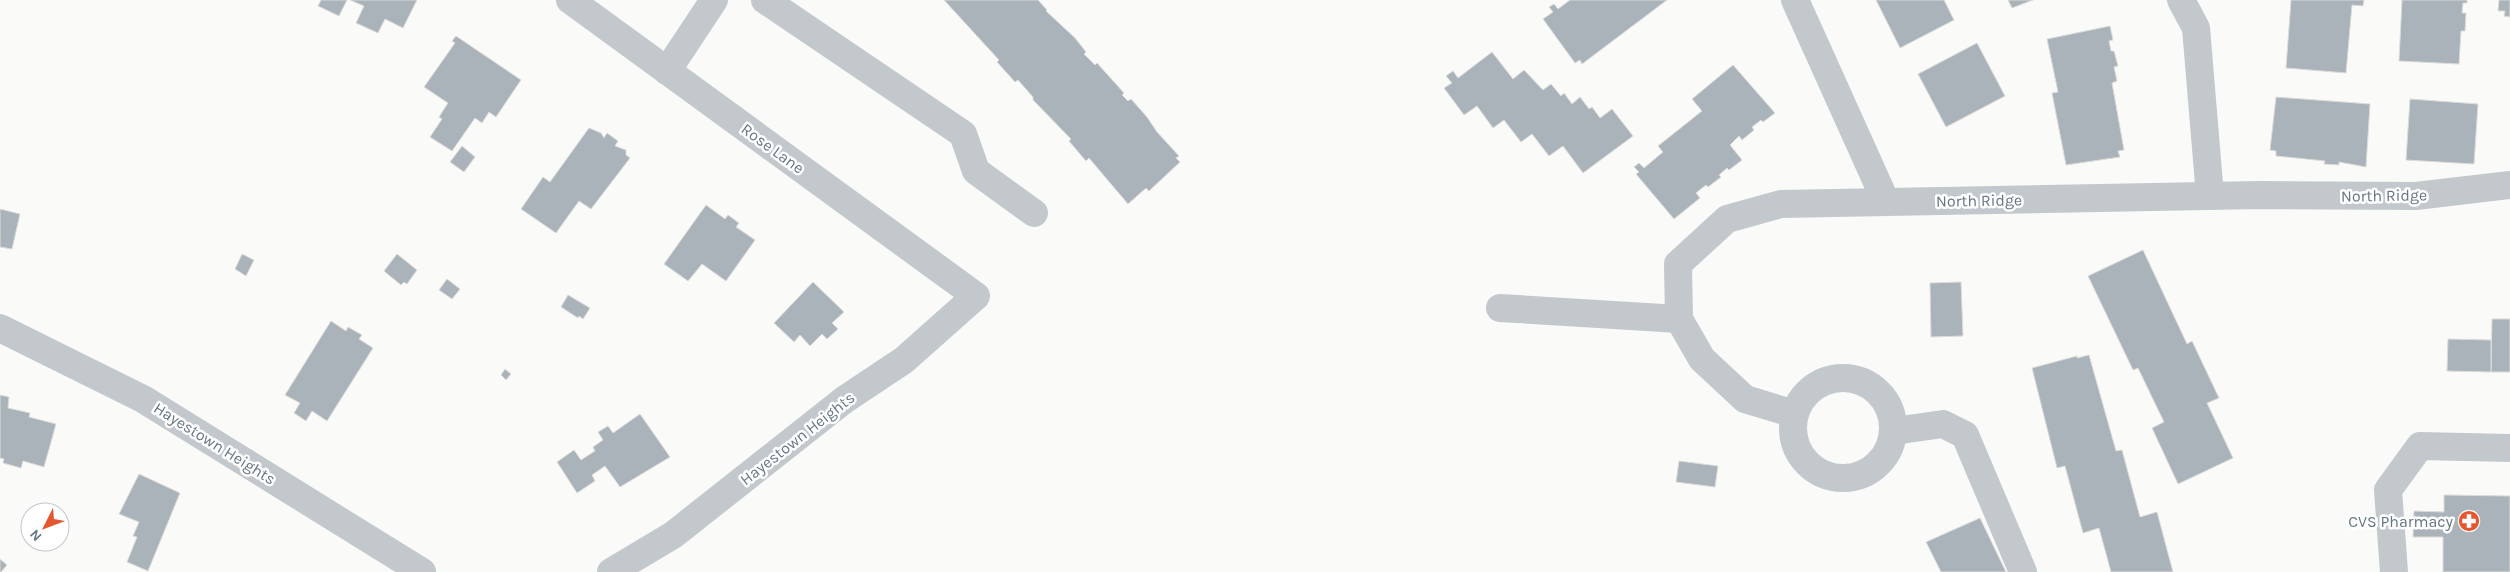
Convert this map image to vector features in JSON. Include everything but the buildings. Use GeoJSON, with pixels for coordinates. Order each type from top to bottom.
{"type":"FeatureCollection","features":[{"type":"Feature","properties":{"kind":"street","name":"Rose Lane"},"geometry":{"type":"LineString","coordinates":[[570,0],[976,296]]}},
{"type":"Feature","properties":{"kind":"street"},"geometry":{"type":"LineString","coordinates":[[666,71],[714,0]]}},
{"type":"Feature","properties":{"kind":"street"},"geometry":{"type":"LineString","coordinates":[[765,0],[963,134],[976,171],[1034,213]]}},
{"type":"Feature","properties":{"kind":"street"},"geometry":{"type":"LineString","coordinates":[[1795,0],[1886,202]]}},
{"type":"Feature","properties":{"kind":"street"},"geometry":{"type":"LineString","coordinates":[[2182,0],[2196,28],[2210,196]]}},
{"type":"Feature","properties":{"kind":"street","name":"North Ridge"},"geometry":{"type":"LineString","coordinates":[[1794,414],[1745,400],[1702,359],[1679,319],[1678,264],[1727,219],[1781,204],[2210,196],[2416,196],[2510,185]]}},
{"type":"Feature","properties":{"kind":"street","name":"Hayestown Heights"},"geometry":{"type":"LineString","coordinates":[[611,572],[673,535],[844,400],[904,360],[976,296]]}},
{"type":"Feature","properties":{"kind":"street"},"geometry":{"type":"LineString","coordinates":[[1500,308],[1679,319]]}},
{"type":"Feature","properties":{"kind":"street","name":"Hayestown Heights"},"geometry":{"type":"LineString","coordinates":[[0,328],[143,399],[422,572]]}},
{"type":"Feature","properties":{"kind":"street"},"geometry":{"type":"LineString","coordinates":[[1851,377],[1868,384],[1882,396],[1891,412],[1894,431],[1889,449],[1879,464],[1863,475],[1844,479],[1826,476],[1809,466],[1798,451],[1793,433],[1794,414],[1802,398],[1816,385],[1833,378],[1851,377]]}},
{"type":"Feature","properties":{"kind":"street"},"geometry":{"type":"LineString","coordinates":[[1894,431],[1943,424],[1965,435],[2023,572]]}},
{"type":"Feature","properties":{"kind":"street"},"geometry":{"type":"LineString","coordinates":[[2394,572],[2388,490],[2420,446],[2510,448]]}},
{"type":"Feature","properties":{"kind":"place","name":"CVS Pharmacy"},"geometry":{"type":"Point","coordinates":[2469,521]}}]}
